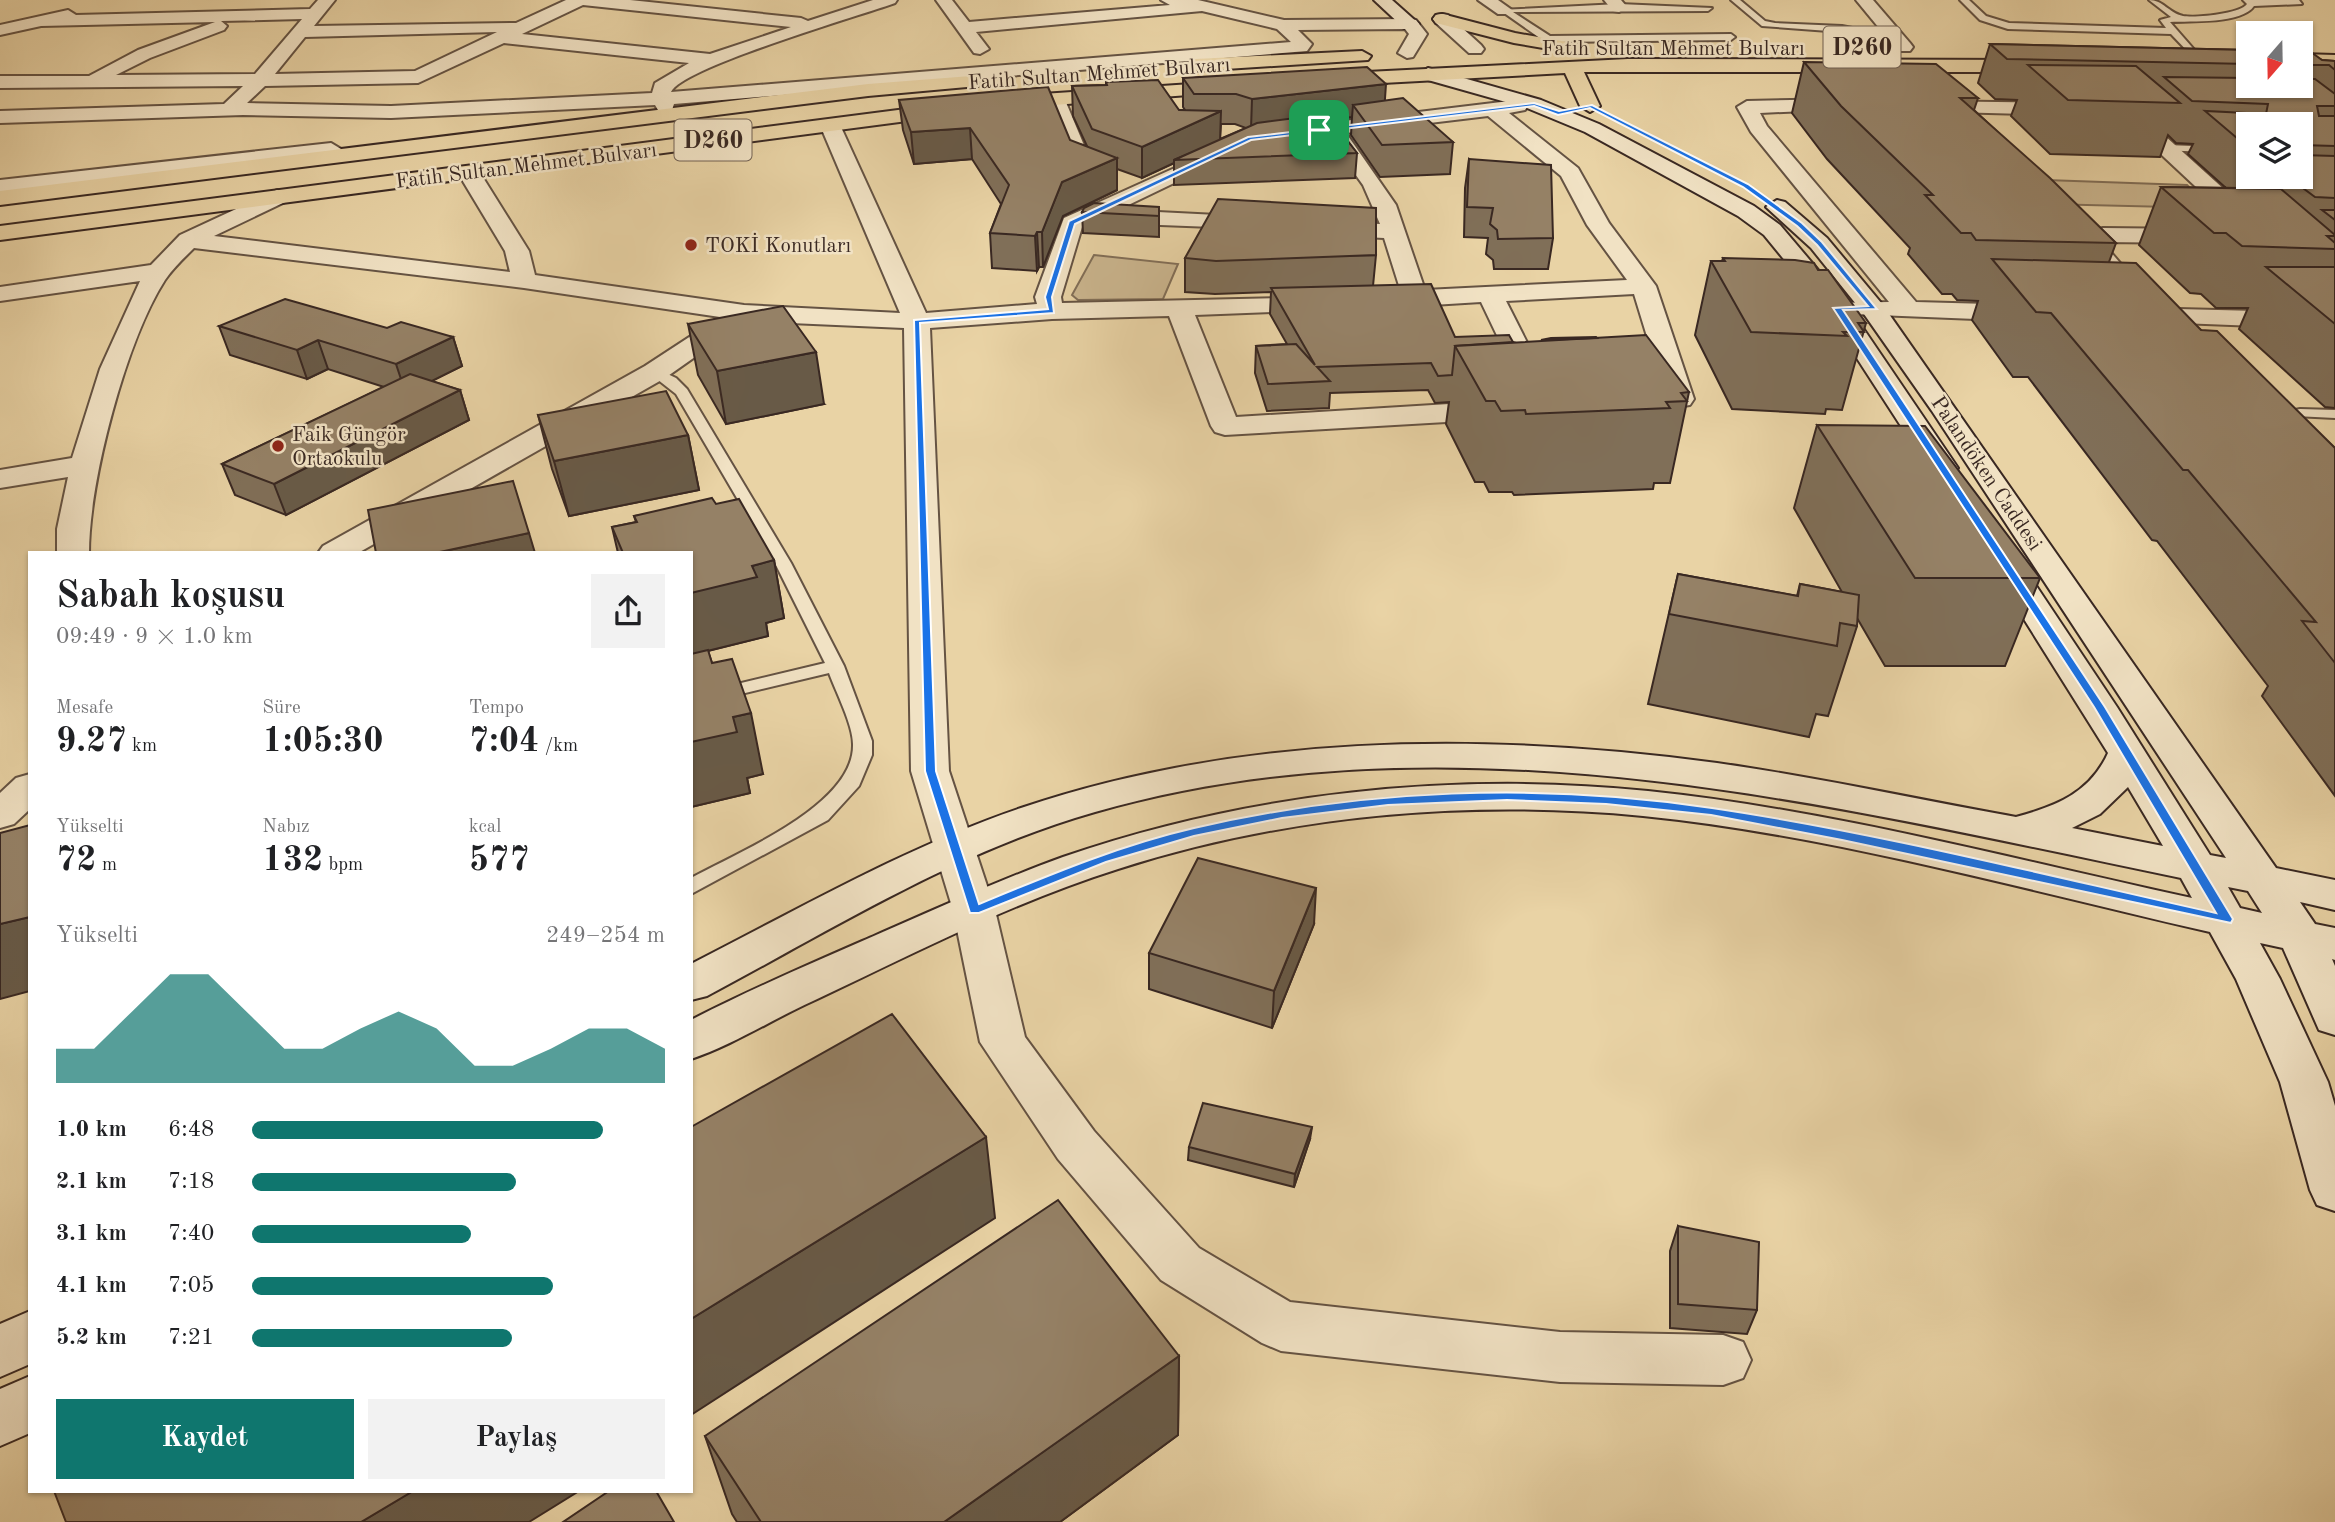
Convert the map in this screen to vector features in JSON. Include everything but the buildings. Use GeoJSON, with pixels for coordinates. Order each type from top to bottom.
{"type":"FeatureCollection","features":[{"type":"Feature","properties":{"kind":"highway"},"geometry":{"type":"LineString","coordinates":[[1442,19],[1551,42],[1576,57],[1576,79],[1590,106]]}},
{"type":"Feature","properties":{"kind":"highway","name":"Fatih Sultan Mehmet Bulvarı"},"geometry":{"type":"LineString","coordinates":[[1503,68],[1576,57],[1736,43],[1900,42],[2041,48]]}},
{"type":"Feature","properties":{"kind":"highway","name":"Fatih Sultan Mehmet Bulvarı"},"geometry":{"type":"LineString","coordinates":[[1475,49],[1576,57],[2059,66]]}},
{"type":"Feature","properties":{"kind":"highway"},"geometry":{"type":"LineString","coordinates":[[1475,49],[1503,68]]}},
{"type":"Feature","properties":{"kind":"highway","name":"D260"},"geometry":{"type":"LineString","coordinates":[[1308,81],[1415,56],[1475,49]]}},
{"type":"Feature","properties":{"kind":"highway"},"geometry":{"type":"LineString","coordinates":[[2166,53],[2194,62]]}},
{"type":"Feature","properties":{"kind":"highway","name":"Fatih Sultan Mehmet Bulvarı"},"geometry":{"type":"LineString","coordinates":[[327,153],[665,106],[1172,66],[1415,56]]}},
{"type":"Feature","properties":{"kind":"highway","name":"D260"},"geometry":{"type":"LineString","coordinates":[[1415,56],[1467,72],[1503,68]]}},
{"type":"Feature","properties":{"kind":"highway"},"geometry":{"type":"LineString","coordinates":[[2314,59],[2335,60]]}},
{"type":"Feature","properties":{"kind":"highway"},"geometry":{"type":"LineString","coordinates":[[2314,76],[2335,77]]}},
{"type":"Feature","properties":{"kind":"highway","name":"Fatih Sultan Mehmet Bulvarı"},"geometry":{"type":"LineString","coordinates":[[0,233],[999,103],[1255,85]]}},
{"type":"Feature","properties":{"kind":"highway"},"geometry":{"type":"LineString","coordinates":[[0,198],[181,171]]}},
{"type":"Feature","properties":{"kind":"street"},"geometry":{"type":"LineString","coordinates":[[0,30],[131,0]]}},
{"type":"Feature","properties":{"kind":"street"},"geometry":{"type":"LineString","coordinates":[[232,116],[298,32],[327,0]]}},
{"type":"Feature","properties":{"kind":"street"},"geometry":{"type":"LineString","coordinates":[[0,82],[86,84],[418,77],[581,0],[811,18]]}},
{"type":"Feature","properties":{"kind":"street"},"geometry":{"type":"LineString","coordinates":[[665,106],[662,87],[670,80],[711,60],[811,18],[889,0]]}},
{"type":"Feature","properties":{"kind":"street"},"geometry":{"type":"LineString","coordinates":[[944,0],[996,70]]}},
{"type":"Feature","properties":{"kind":"street"},"geometry":{"type":"LineString","coordinates":[[1169,0],[1283,24],[1410,24]]}},
{"type":"Feature","properties":{"kind":"street"},"geometry":{"type":"LineString","coordinates":[[1382,0],[1418,33],[1415,56]]}},
{"type":"Feature","properties":{"kind":"street"},"geometry":{"type":"LineString","coordinates":[[1486,0],[1504,10]]}},
{"type":"Feature","properties":{"kind":"street"},"geometry":{"type":"LineString","coordinates":[[1864,0],[1900,42]]}},
{"type":"Feature","properties":{"kind":"street"},"geometry":{"type":"LineString","coordinates":[[1422,6],[1442,19],[1475,49]]}},
{"type":"Feature","properties":{"kind":"street"},"geometry":{"type":"LineString","coordinates":[[964,28],[1207,7]]}},
{"type":"Feature","properties":{"kind":"street"},"geometry":{"type":"LineString","coordinates":[[42,21],[314,14]]}},
{"type":"Feature","properties":{"kind":"street"},"geometry":{"type":"LineString","coordinates":[[86,84],[145,54],[243,16]]}},
{"type":"Feature","properties":{"kind":"street"},"geometry":{"type":"LineString","coordinates":[[0,117],[232,116],[665,106],[996,70],[1287,51],[1301,47],[1303,44],[1283,24]]}},
{"type":"Feature","properties":{"kind":"street"},"geometry":{"type":"LineString","coordinates":[[298,32],[523,27]]}},
{"type":"Feature","properties":{"kind":"street"},"geometry":{"type":"LineString","coordinates":[[501,37],[711,60]]}},
{"type":"Feature","properties":{"kind":"street","name":"Palandöken Caddesi"},"geometry":{"type":"LineString","coordinates":[[1415,56],[1546,109]]}},
{"type":"Feature","properties":{"kind":"street","name":"Palandöken Caddesi"},"geometry":{"type":"LineString","coordinates":[[1503,68],[1590,106],[1745,186],[1783,211],[1819,243],[1874,309],[1945,410],[2262,880],[2317,940],[2335,1018]]}},
{"type":"Feature","properties":{"kind":"street","name":"Palandöken Caddesi"},"geometry":{"type":"LineString","coordinates":[[1467,72],[1604,135],[1760,220],[1772,230],[1837,308],[1957,490]]}},
{"type":"Feature","properties":{"kind":"street"},"geometry":{"type":"LineString","coordinates":[[1161,92],[1174,113]]}},
{"type":"Feature","properties":{"kind":"street"},"geometry":{"type":"LineString","coordinates":[[1055,100],[1082,166],[1145,190]]}},
{"type":"Feature","properties":{"kind":"street"},"geometry":{"type":"LineString","coordinates":[[1264,136],[1493,109],[1590,106]]}},
{"type":"Feature","properties":{"kind":"street"},"geometry":{"type":"LineString","coordinates":[[1867,106],[1747,107],[1758,128],[1909,310]]}},
{"type":"Feature","properties":{"kind":"street"},"geometry":{"type":"LineString","coordinates":[[1908,106],[1967,112],[2084,109]]}},
{"type":"Feature","properties":{"kind":"street"},"geometry":{"type":"LineString","coordinates":[[1493,109],[1570,173],[1598,225],[1644,286],[1681,400],[1640,402]]}},
{"type":"Feature","properties":{"kind":"street"},"geometry":{"type":"LineString","coordinates":[[2152,110],[2118,109],[2166,148],[2263,238],[2104,235],[2091,238],[2089,242],[2158,316]]}},
{"type":"Feature","properties":{"kind":"street"},"geometry":{"type":"LineString","coordinates":[[0,187],[181,171],[327,153],[371,111]]}},
{"type":"Feature","properties":{"kind":"street"},"geometry":{"type":"LineString","coordinates":[[830,125],[916,321],[930,771],[974,910],[1003,1042],[1076,1145],[1180,1264],[1281,1326],[1560,1357],[1723,1360]]}},
{"type":"Feature","properties":{"kind":"street"},"geometry":{"type":"LineString","coordinates":[[1332,128],[1383,201],[1396,232],[1409,283],[1417,299]]}},
{"type":"Feature","properties":{"kind":"street"},"geometry":{"type":"LineString","coordinates":[[1052,311],[1048,297],[1072,222],[1145,190],[1240,143]]}},
{"type":"Feature","properties":{"kind":"street"},"geometry":{"type":"LineString","coordinates":[[181,171],[205,147]]}},
{"type":"Feature","properties":{"kind":"street"},"geometry":{"type":"LineString","coordinates":[[469,173],[517,251],[524,281]]}},
{"type":"Feature","properties":{"kind":"street"},"geometry":{"type":"LineString","coordinates":[[73,551],[71,538],[86,464],[124,341],[159,271],[188,240],[278,197]]}},
{"type":"Feature","properties":{"kind":"street"},"geometry":{"type":"LineString","coordinates":[[1086,214],[1274,225]]}},
{"type":"Feature","properties":{"kind":"street"},"geometry":{"type":"LineString","coordinates":[[1301,227],[1396,232]]}},
{"type":"Feature","properties":{"kind":"street"},"geometry":{"type":"LineString","coordinates":[[188,240],[524,281],[744,313],[916,321],[1052,311],[1417,299],[1644,286]]}},
{"type":"Feature","properties":{"kind":"street"},"geometry":{"type":"LineString","coordinates":[[0,294],[159,271]]}},
{"type":"Feature","properties":{"kind":"street"},"geometry":{"type":"LineString","coordinates":[[1179,308],[1225,426],[1552,407],[1490,295]]}},
{"type":"Feature","properties":{"kind":"street"},"geometry":{"type":"LineString","coordinates":[[1837,308],[2047,314]]}},
{"type":"Feature","properties":{"kind":"street"},"geometry":{"type":"LineString","coordinates":[[2116,315],[2197,317],[2333,308]]}},
{"type":"Feature","properties":{"kind":"street"},"geometry":{"type":"LineString","coordinates":[[338,551],[654,372],[744,313]]}},
{"type":"Feature","properties":{"kind":"street"},"geometry":{"type":"LineString","coordinates":[[2197,317],[2225,343]]}},
{"type":"Feature","properties":{"kind":"street"},"geometry":{"type":"LineString","coordinates":[[2290,404],[2331,427]]}},
{"type":"Feature","properties":{"kind":"street"},"geometry":{"type":"LineString","coordinates":[[0,479],[86,464]]}},
{"type":"Feature","properties":{"kind":"street","name":"Palandöken Caddesi"},"geometry":{"type":"LineString","coordinates":[[1987,536],[2127,752],[2226,919],[2286,1035],[2304,1082],[2335,1190]]}},
{"type":"Feature","properties":{"kind":"street"},"geometry":{"type":"LineString","coordinates":[[2016,831],[2044,824],[2091,804],[2115,780],[2127,752]]}},
{"type":"Feature","properties":{"kind":"street"},"geometry":{"type":"LineString","coordinates":[[693,983],[956,848],[1034,817],[1154,784],[1222,771],[1389,758],[1548,759],[1715,775],[2195,865],[2335,895]]}},
{"type":"Feature","properties":{"kind":"street"},"geometry":{"type":"LineString","coordinates":[[0,815],[28,789]]}},
{"type":"Feature","properties":{"kind":"street"},"geometry":{"type":"LineString","coordinates":[[693,1040],[757,1005],[974,910],[1102,859],[1193,832],[1282,814],[1388,801],[1507,796],[1606,800],[1711,811],[1842,836],[2317,940]]}},
{"type":"Feature","properties":{"kind":"street"},"geometry":{"type":"LineString","coordinates":[[0,1352],[28,1337]]}},
{"type":"Feature","properties":{"kind":"street"},"geometry":{"type":"LineString","coordinates":[[0,1419],[28,1404]]}},
{"type":"Feature","properties":{"kind":"lane"},"geometry":{"type":"LineString","coordinates":[[1543,0],[1554,9]]}},
{"type":"Feature","properties":{"kind":"lane"},"geometry":{"type":"LineString","coordinates":[[1735,0],[1762,23],[1842,29],[1900,42]]}},
{"type":"Feature","properties":{"kind":"lane"},"geometry":{"type":"LineString","coordinates":[[1965,0],[1983,18],[2008,26],[2172,31]]}},
{"type":"Feature","properties":{"kind":"lane"},"geometry":{"type":"LineString","coordinates":[[2153,0],[2169,13],[2181,18]]}},
{"type":"Feature","properties":{"kind":"lane"},"geometry":{"type":"LineString","coordinates":[[2194,62],[2163,21],[2242,13],[2250,2],[2298,4],[2294,0]]}},
{"type":"Feature","properties":{"kind":"lane"},"geometry":{"type":"LineString","coordinates":[[1504,10],[1554,9],[1615,3],[1712,12],[1736,43]]}},
{"type":"Feature","properties":{"kind":"lane"},"geometry":{"type":"LineString","coordinates":[[2213,8],[2224,16]]}},
{"type":"Feature","properties":{"kind":"lane"},"geometry":{"type":"LineString","coordinates":[[1504,10],[1551,42],[1736,43]]}},
{"type":"Feature","properties":{"kind":"lane"},"geometry":{"type":"LineString","coordinates":[[2166,148],[2236,151]]}},
{"type":"Feature","properties":{"kind":"lane"},"geometry":{"type":"LineString","coordinates":[[2215,193],[2242,194]]}},
{"type":"Feature","properties":{"kind":"lane"},"geometry":{"type":"LineString","coordinates":[[654,372],[671,381],[682,392],[783,563],[835,666],[863,741],[862,755],[849,786],[821,815],[802,829],[693,886]]}},
{"type":"Feature","properties":{"kind":"lane"},"geometry":{"type":"LineString","coordinates":[[693,701],[835,666]]}},
{"type":"Feature","properties":{"kind":"shaded area"},"geometry":{"type":"Polygon","coordinates":[[[2020,179],[2187,185],[2211,208],[2045,204],[2020,179]]]}},
{"type":"Feature","properties":{"kind":"shaded area"},"geometry":{"type":"Polygon","coordinates":[[[1094,255],[1178,264],[1163,299],[1078,300],[1072,295],[1094,255]]]}},
{"type":"Feature","properties":{"kind":"place","name":"TOKİ Konutları"},"geometry":{"type":"Point","coordinates":[691,245]}},
{"type":"Feature","properties":{"kind":"place","name":"Faik Güngör Ortaokulu"},"geometry":{"type":"Point","coordinates":[278,446]}},
{"type":"Feature","properties":{"kind":"route"},"geometry":{"type":"LineString","coordinates":[[1534,104],[1558,113],[1590,106],[1745,186],[1799,224],[1819,243],[1874,309],[1837,308],[2099,707],[2226,919],[1842,836],[1711,811],[1606,800],[1507,796],[1388,801],[1282,814],[1193,832],[1102,859],[974,910],[930,771],[916,321],[1052,311],[1048,297],[1072,222],[1145,190],[1250,138],[1319,130],[1534,104]]}}]}
